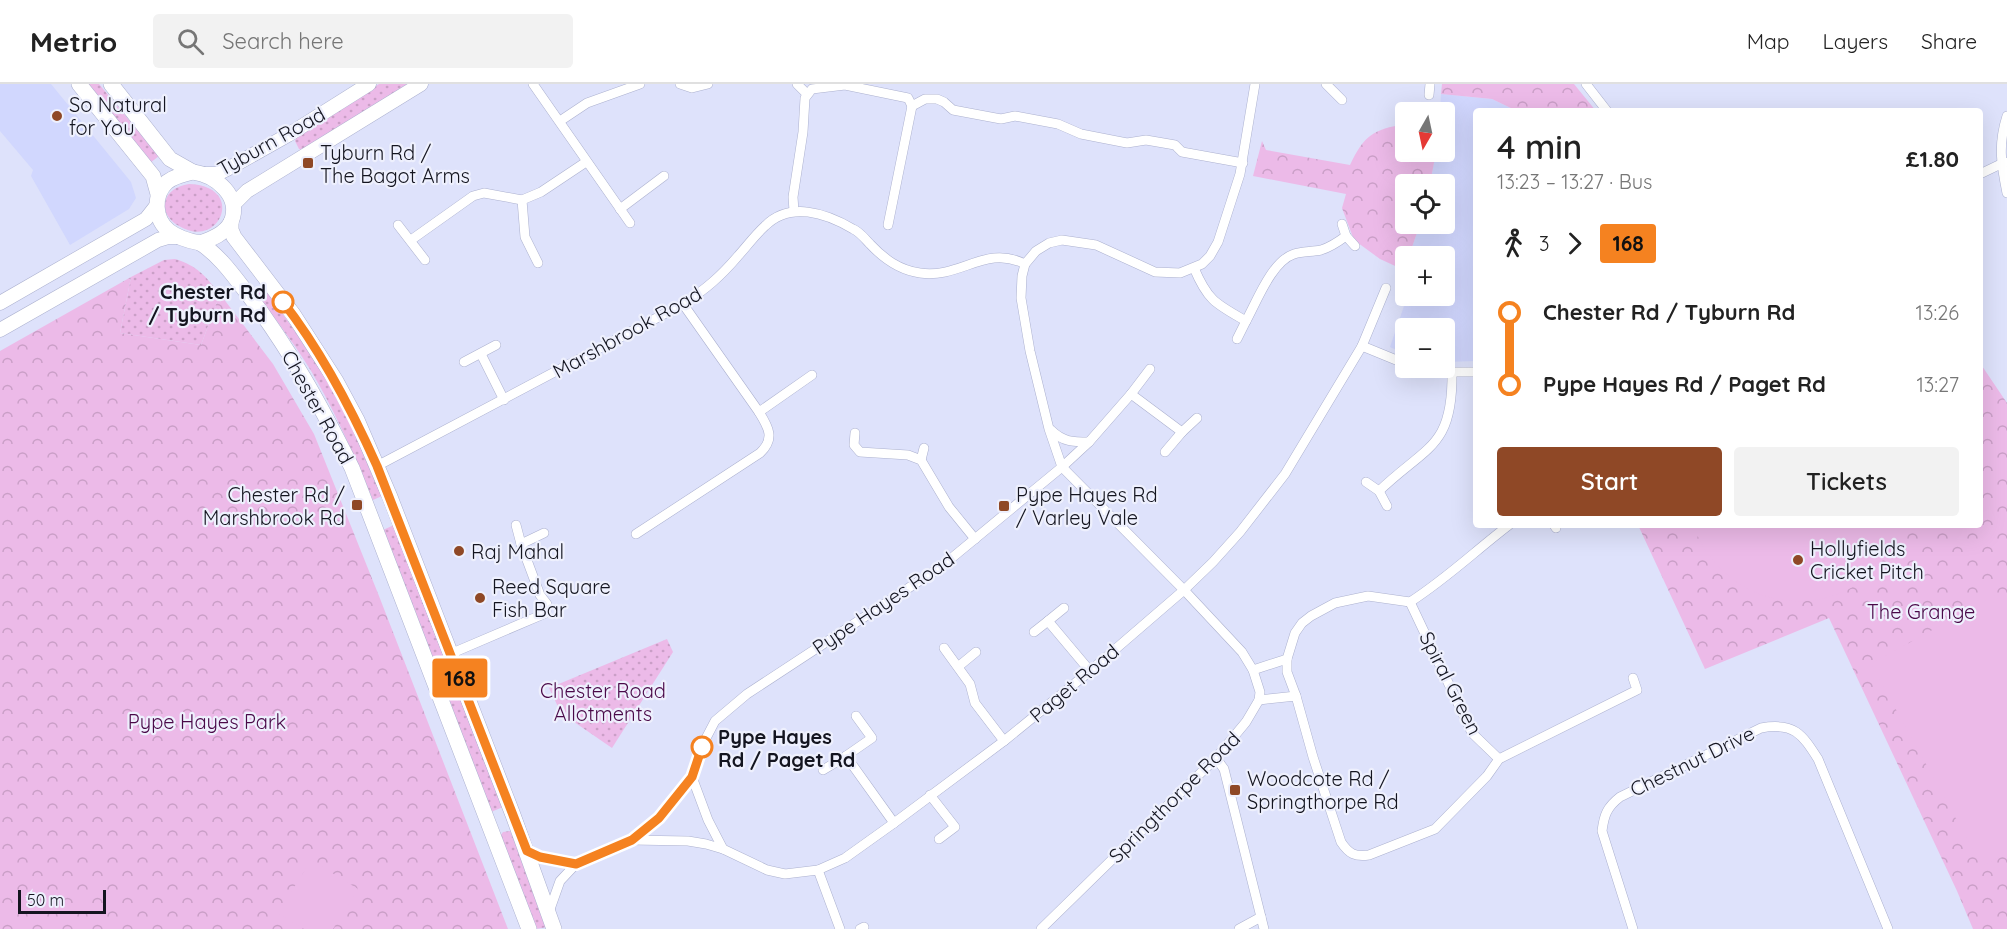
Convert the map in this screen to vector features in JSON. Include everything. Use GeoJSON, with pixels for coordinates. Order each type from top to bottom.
{"type":"FeatureCollection","features":[{"type":"Feature","properties":{"kind":"highway"},"geometry":{"type":"LineString","coordinates":[[79,84],[153,176],[160,222],[168,231],[200,243],[224,231],[231,222],[234,204],[228,193],[222,187],[170,159],[111,84]]}},
{"type":"Feature","properties":{"kind":"highway"},"geometry":{"type":"LineString","coordinates":[[158,200],[169,181],[179,175],[198,173]]}},
{"type":"Feature","properties":{"kind":"highway","name":"Chester Road"},"geometry":{"type":"LineString","coordinates":[[231,222],[234,237],[293,314],[336,381],[357,420],[527,851],[554,929]]}},
{"type":"Feature","properties":{"kind":"highway","name":"Chester Road"},"geometry":{"type":"LineString","coordinates":[[200,243],[225,266],[275,330],[320,403],[352,468],[529,929]]}},
{"type":"Feature","properties":{"kind":"highway"},"geometry":{"type":"LineString","coordinates":[[490,825],[513,815]]}},
{"type":"Feature","properties":{"kind":"main road","name":"Tyburn Road"},"geometry":{"type":"LineString","coordinates":[[198,173],[217,174],[231,167],[288,135],[369,84]]}},
{"type":"Feature","properties":{"kind":"main road","name":"Tyburn Road"},"geometry":{"type":"LineString","coordinates":[[234,204],[247,191],[421,84]]}},
{"type":"Feature","properties":{"kind":"main road"},"geometry":{"type":"LineString","coordinates":[[0,303],[146,219],[158,200]]}},
{"type":"Feature","properties":{"kind":"main road"},"geometry":{"type":"LineString","coordinates":[[0,330],[158,240],[179,237]]}},
{"type":"Feature","properties":{"kind":"street"},"geometry":{"type":"LineString","coordinates":[[533,84],[630,223]]}},
{"type":"Feature","properties":{"kind":"street"},"geometry":{"type":"LineString","coordinates":[[560,121],[587,103],[640,84]]}},
{"type":"Feature","properties":{"kind":"street"},"geometry":{"type":"LineString","coordinates":[[680,84],[692,88],[708,84]]}},
{"type":"Feature","properties":{"kind":"street"},"geometry":{"type":"LineString","coordinates":[[797,84],[807,94]]}},
{"type":"Feature","properties":{"kind":"street"},"geometry":{"type":"LineString","coordinates":[[1256,84],[1243,163],[1218,242],[1210,256],[1194,268],[1180,273],[1155,272],[1096,245],[1062,240],[1049,243],[1036,251],[1025,264],[1021,298],[1030,351],[1049,429],[1062,467],[1242,652],[1253,670],[1260,692],[1259,700],[1296,696]]}},
{"type":"Feature","properties":{"kind":"street"},"geometry":{"type":"LineString","coordinates":[[1326,84],[1342,99]]}},
{"type":"Feature","properties":{"kind":"street"},"geometry":{"type":"LineString","coordinates":[[1429,95],[1430,84]]}},
{"type":"Feature","properties":{"kind":"street"},"geometry":{"type":"LineString","coordinates":[[1586,84],[1605,108]]}},
{"type":"Feature","properties":{"kind":"street"},"geometry":{"type":"LineString","coordinates":[[888,225],[912,106],[908,98],[845,85],[812,89],[805,98],[803,132],[793,197],[794,211],[818,213],[855,230],[888,262],[918,273],[950,272],[998,257],[1010,257],[1025,264]]}},
{"type":"Feature","properties":{"kind":"street"},"geometry":{"type":"LineString","coordinates":[[912,106],[925,99],[937,99],[953,110],[1001,119],[1015,116],[1058,124],[1081,134],[1127,143],[1146,140],[1175,145],[1182,152],[1243,163]]}},
{"type":"Feature","properties":{"kind":"street"},"geometry":{"type":"LineString","coordinates":[[2007,116],[2001,135],[2007,193]]}},
{"type":"Feature","properties":{"kind":"street"},"geometry":{"type":"LineString","coordinates":[[411,240],[474,196],[484,193],[522,200],[541,192],[586,162]]}},
{"type":"Feature","properties":{"kind":"street"},"geometry":{"type":"LineString","coordinates":[[1983,173],[2004,163]]}},
{"type":"Feature","properties":{"kind":"street"},"geometry":{"type":"LineString","coordinates":[[886,170],[898,172]]}},
{"type":"Feature","properties":{"kind":"street"},"geometry":{"type":"LineString","coordinates":[[620,209],[664,176]]}},
{"type":"Feature","properties":{"kind":"street"},"geometry":{"type":"LineString","coordinates":[[522,200],[525,237],[538,263]]}},
{"type":"Feature","properties":{"kind":"street","name":"Marshbrook Road"},"geometry":{"type":"LineString","coordinates":[[377,466],[683,304],[710,286],[766,224],[781,214],[794,211]]}},
{"type":"Feature","properties":{"kind":"street"},"geometry":{"type":"LineString","coordinates":[[1342,224],[1346,236],[1355,246]]}},
{"type":"Feature","properties":{"kind":"street"},"geometry":{"type":"LineString","coordinates":[[398,225],[425,260]]}},
{"type":"Feature","properties":{"kind":"street"},"geometry":{"type":"LineString","coordinates":[[1237,339],[1274,269],[1282,260],[1293,254],[1334,245],[1346,236]]}},
{"type":"Feature","properties":{"kind":"street"},"geometry":{"type":"LineString","coordinates":[[1194,268],[1207,295],[1217,304],[1246,321]]}},
{"type":"Feature","properties":{"kind":"street","name":"Paget Road"},"geometry":{"type":"LineString","coordinates":[[632,840],[688,841],[723,849],[767,870],[785,874],[818,870],[845,858],[894,823],[1004,741],[1090,670],[1184,590],[1240,532],[1285,474],[1362,346],[1386,288]]}},
{"type":"Feature","properties":{"kind":"street"},"geometry":{"type":"LineString","coordinates":[[636,534],[765,449],[768,444],[770,432],[759,412],[683,304]]}},
{"type":"Feature","properties":{"kind":"street"},"geometry":{"type":"LineString","coordinates":[[464,362],[496,345]]}},
{"type":"Feature","properties":{"kind":"street"},"geometry":{"type":"LineString","coordinates":[[1362,346],[1395,360]]}},
{"type":"Feature","properties":{"kind":"street"},"geometry":{"type":"LineString","coordinates":[[481,354],[504,400]]}},
{"type":"Feature","properties":{"kind":"street","name":"Pype Hayes Road"},"geometry":{"type":"LineString","coordinates":[[548,914],[560,881],[576,864],[632,840],[659,818],[692,777],[709,731],[723,712],[747,694],[928,577],[1062,467],[1089,442],[1150,369]]}},
{"type":"Feature","properties":{"kind":"street"},"geometry":{"type":"LineString","coordinates":[[1455,372],[1473,372]]}},
{"type":"Feature","properties":{"kind":"street"},"geometry":{"type":"LineString","coordinates":[[759,412],[812,375]]}},
{"type":"Feature","properties":{"kind":"street"},"geometry":{"type":"LineString","coordinates":[[1379,491],[1427,452],[1442,434],[1449,415],[1452,378]]}},
{"type":"Feature","properties":{"kind":"street"},"geometry":{"type":"LineString","coordinates":[[1131,394],[1182,432]]}},
{"type":"Feature","properties":{"kind":"street"},"geometry":{"type":"LineString","coordinates":[[1165,452],[1197,418]]}},
{"type":"Feature","properties":{"kind":"street"},"geometry":{"type":"LineString","coordinates":[[1049,429],[1068,442],[1089,442]]}},
{"type":"Feature","properties":{"kind":"street"},"geometry":{"type":"LineString","coordinates":[[855,433],[854,445],[860,452],[908,455],[921,460],[950,507],[975,539]]}},
{"type":"Feature","properties":{"kind":"street"},"geometry":{"type":"LineString","coordinates":[[921,460],[924,448]]}},
{"type":"Feature","properties":{"kind":"street"},"geometry":{"type":"LineString","coordinates":[[1366,482],[1379,491],[1387,506]]}},
{"type":"Feature","properties":{"kind":"street"},"geometry":{"type":"LineString","coordinates":[[450,654],[546,613],[547,604],[540,595],[516,525]]}},
{"type":"Feature","properties":{"kind":"street"},"geometry":{"type":"LineString","coordinates":[[1505,528],[1473,552],[1440,583],[1410,602],[1368,596],[1335,603],[1311,615],[1295,633],[1287,659],[1287,672],[1296,696],[1312,757],[1341,842],[1348,853],[1369,855],[1435,829],[1487,776],[1499,759],[1637,690],[1633,678]]}},
{"type":"Feature","properties":{"kind":"street"},"geometry":{"type":"LineString","coordinates":[[521,544],[544,533]]}},
{"type":"Feature","properties":{"kind":"street","name":"Spiral Green"},"geometry":{"type":"LineString","coordinates":[[1410,602],[1472,733],[1499,759]]}},
{"type":"Feature","properties":{"kind":"street"},"geometry":{"type":"LineString","coordinates":[[1034,632],[1064,608]]}},
{"type":"Feature","properties":{"kind":"street"},"geometry":{"type":"LineString","coordinates":[[1048,621],[1090,670]]}},
{"type":"Feature","properties":{"kind":"street"},"geometry":{"type":"LineString","coordinates":[[944,648],[970,684],[975,703],[1004,741]]}},
{"type":"Feature","properties":{"kind":"street"},"geometry":{"type":"LineString","coordinates":[[959,666],[976,652]]}},
{"type":"Feature","properties":{"kind":"street"},"geometry":{"type":"LineString","coordinates":[[1253,670],[1287,659]]}},
{"type":"Feature","properties":{"kind":"street","name":"Springthorpe Road"},"geometry":{"type":"LineString","coordinates":[[1041,929],[1216,758],[1246,722],[1259,700]]}},
{"type":"Feature","properties":{"kind":"street"},"geometry":{"type":"LineString","coordinates":[[823,770],[872,738],[856,716]]}},
{"type":"Feature","properties":{"kind":"street","name":"Chestnut Drive"},"geometry":{"type":"LineString","coordinates":[[1633,929],[1602,831],[1604,815],[1609,805],[1620,797],[1761,728],[1773,726],[1787,728],[1803,735],[1818,759],[1888,929]]}},
{"type":"Feature","properties":{"kind":"street"},"geometry":{"type":"LineString","coordinates":[[846,756],[894,823]]}},
{"type":"Feature","properties":{"kind":"street"},"geometry":{"type":"LineString","coordinates":[[1216,758],[1224,769],[1264,929]]}},
{"type":"Feature","properties":{"kind":"street"},"geometry":{"type":"LineString","coordinates":[[692,777],[708,820],[723,849]]}},
{"type":"Feature","properties":{"kind":"street"},"geometry":{"type":"LineString","coordinates":[[930,795],[955,827],[939,839]]}},
{"type":"Feature","properties":{"kind":"street"},"geometry":{"type":"LineString","coordinates":[[527,851],[540,857],[576,864]]}},
{"type":"Feature","properties":{"kind":"street"},"geometry":{"type":"LineString","coordinates":[[818,870],[840,929]]}},
{"type":"Feature","properties":{"kind":"street"},"geometry":{"type":"LineString","coordinates":[[1239,929],[1261,917]]}},
{"type":"Feature","properties":{"kind":"shaded area"},"geometry":{"type":"Polygon","coordinates":[[[0,84],[51,84],[131,182],[136,198],[129,209],[70,245],[31,176],[33,170],[0,131],[0,84]]]}},
{"type":"Feature","properties":{"kind":"shaded area"},"geometry":{"type":"Polygon","coordinates":[[[1441,94],[1492,99],[1511,108],[1473,108],[1473,361],[1455,362],[1455,318],[1400,318],[1404,306],[1455,306],[1455,246],[1412,246],[1417,234],[1455,234],[1455,174],[1432,174],[1434,162],[1455,162],[1455,102],[1441,102],[1441,94]]]}},
{"type":"Feature","properties":{"kind":"shaded area"},"geometry":{"type":"Polygon","coordinates":[[[1395,332],[1395,349],[1390,347],[1395,332]]]}},
{"type":"Feature","properties":{"kind":"green space"},"geometry":{"type":"Polygon","coordinates":[[[85,84],[99,84],[159,156],[150,163],[85,84]]]}},
{"type":"Feature","properties":{"kind":"green space"},"geometry":{"type":"Polygon","coordinates":[[[379,84],[407,84],[342,127],[303,150],[299,149],[296,138],[379,84]]]}},
{"type":"Feature","properties":{"kind":"green space"},"geometry":{"type":"Polygon","coordinates":[[[1442,84],[1574,84],[1594,108],[1511,108],[1492,99],[1441,94],[1442,84]]]}},
{"type":"Feature","properties":{"kind":"green space"},"geometry":{"type":"Polygon","coordinates":[[[1395,126],[1395,162],[1434,162],[1432,174],[1395,174],[1395,234],[1417,234],[1412,246],[1395,246],[1395,266],[1380,259],[1354,240],[1342,208],[1346,194],[1253,176],[1262,141],[1266,150],[1350,165],[1360,146],[1371,135],[1395,126]]]}},
{"type":"Feature","properties":{"kind":"green space"},"geometry":{"type":"Polygon","coordinates":[[[189,184],[207,187],[218,195],[222,205],[221,215],[215,224],[206,230],[194,231],[179,226],[174,223],[166,211],[165,203],[169,194],[180,186],[189,184]]]}},
{"type":"Feature","properties":{"kind":"green space"},"geometry":{"type":"Polygon","coordinates":[[[175,259],[200,272],[220,294],[201,345],[120,333],[131,277],[164,260],[175,259]]]}},
{"type":"Feature","properties":{"kind":"green space","name":"Pype Hayes Park"},"geometry":{"type":"Polygon","coordinates":[[[131,277],[120,333],[201,345],[220,294],[273,364],[314,434],[508,929],[0,929],[0,351],[131,277]]]}},
{"type":"Feature","properties":{"kind":"green space"},"geometry":{"type":"Polygon","coordinates":[[[263,286],[321,368],[352,426],[382,496],[373,500],[354,455],[318,383],[296,347],[255,291],[263,286]]]}},
{"type":"Feature","properties":{"kind":"green space","name":"The Grange"},"geometry":{"type":"Polygon","coordinates":[[[1983,367],[2007,403],[2007,929],[1973,929],[1829,618],[1705,669],[1639,528],[1983,528],[1983,367]]]}},
{"type":"Feature","properties":{"kind":"green space"},"geometry":{"type":"Polygon","coordinates":[[[394,525],[503,807],[491,812],[383,530],[394,525]]]}},
{"type":"Feature","properties":{"kind":"green space","name":"Hollyfields Cricket Pitch"},"geometry":{"type":"Polygon","coordinates":[[[1695,528],[1900,528],[1884,559],[1860,583],[1830,597],[1798,601],[1766,596],[1736,582],[1711,558],[1695,528]]]}},
{"type":"Feature","properties":{"kind":"green space"},"geometry":{"type":"Polygon","coordinates":[[[1999,593],[2007,607],[2007,853],[1982,866],[1871,664],[1999,593]]]}},
{"type":"Feature","properties":{"kind":"green space","name":"Chester Road Allotments"},"geometry":{"type":"Polygon","coordinates":[[[667,639],[673,652],[612,748],[561,713],[549,688],[667,639]]]}},
{"type":"Feature","properties":{"kind":"green space"},"geometry":{"type":"Polygon","coordinates":[[[510,831],[525,862],[547,927],[536,929],[500,836],[503,832],[510,831]]]}},
{"type":"Feature","properties":{"kind":"green space"},"geometry":{"type":"Polygon","coordinates":[[[311,860],[358,889],[333,929],[304,929],[278,913],[311,860]]]}},
{"type":"Feature","properties":{"kind":"bus line","name":"168"},"geometry":{"type":"LineString","coordinates":[[283,302],[336,381],[357,420],[390,497],[527,851],[540,857],[576,864],[632,840],[659,818],[692,777],[702,747]]}},
{"type":"Feature","properties":{"kind":"place","name":"So Natural for You"},"geometry":{"type":"Point","coordinates":[57,116]}},
{"type":"Feature","properties":{"kind":"place","name":"Tyburn Rd / The Bagot Arms"},"geometry":{"type":"Point","coordinates":[308,163]}},
{"type":"Feature","properties":{"kind":"place","name":"Chester Rd / Tyburn Rd"},"geometry":{"type":"Point","coordinates":[283,302]}},
{"type":"Feature","properties":{"kind":"place","name":"Chester Rd / Marshbrook Rd"},"geometry":{"type":"Point","coordinates":[357,505]}},
{"type":"Feature","properties":{"kind":"place","name":"Pype Hayes Rd / Varley Vale"},"geometry":{"type":"Point","coordinates":[1004,506]}},
{"type":"Feature","properties":{"kind":"place","name":"Raj Mahal"},"geometry":{"type":"Point","coordinates":[459,551]}},
{"type":"Feature","properties":{"kind":"place","name":"Hollyfields Cricket Pitch"},"geometry":{"type":"Point","coordinates":[1798,560]}},
{"type":"Feature","properties":{"kind":"place","name":"Reed Square Fish Bar"},"geometry":{"type":"Point","coordinates":[480,598]}},
{"type":"Feature","properties":{"kind":"place","name":"Pype Hayes Rd / Paget Rd"},"geometry":{"type":"Point","coordinates":[702,747]}},
{"type":"Feature","properties":{"kind":"place","name":"Woodcote Rd / Springthorpe Rd"},"geometry":{"type":"Point","coordinates":[1235,790]}}]}
